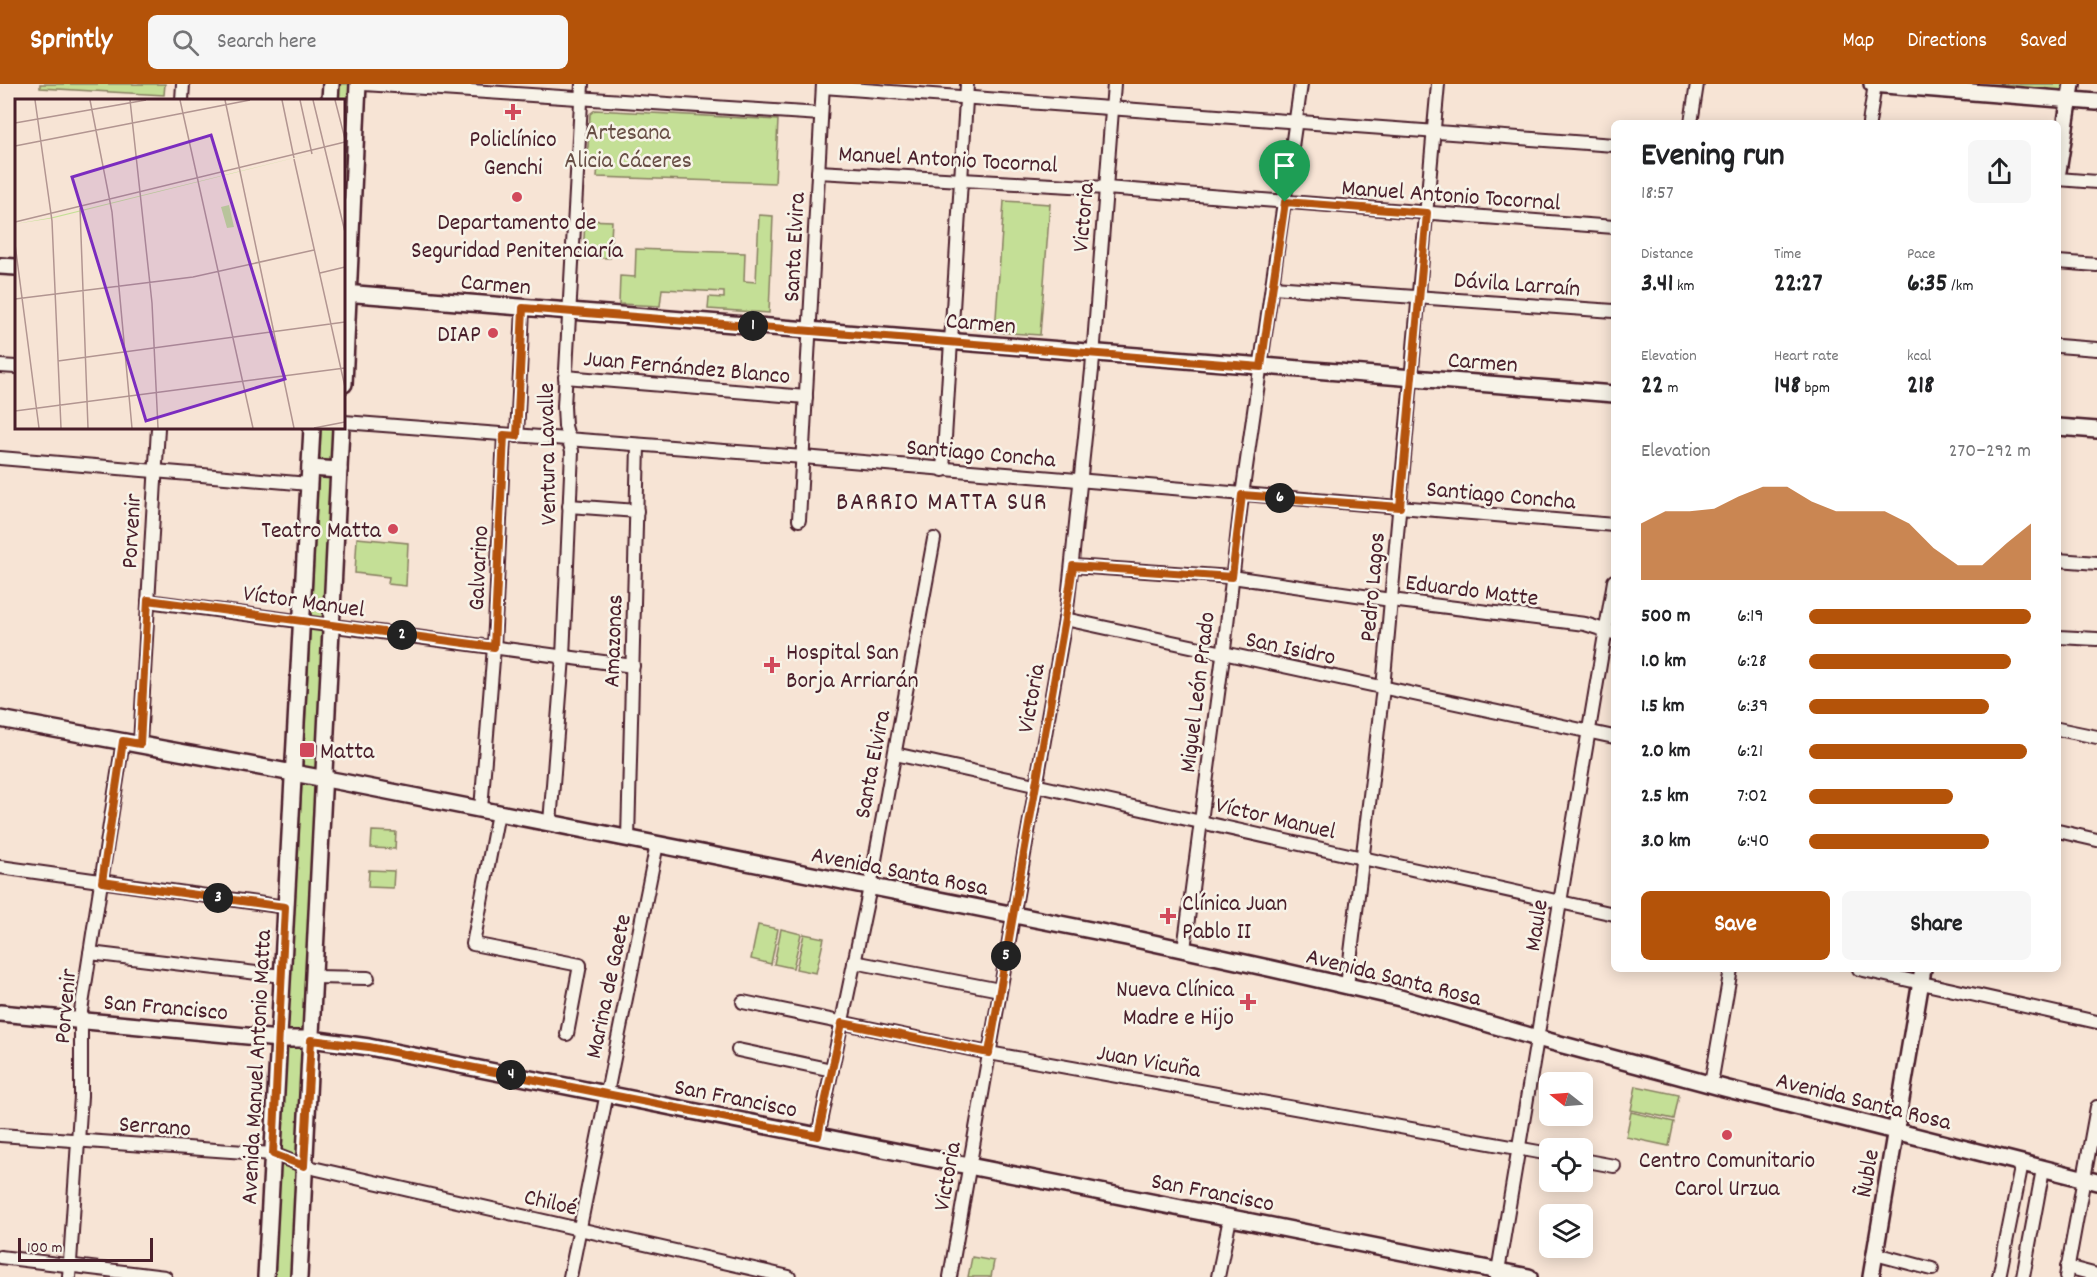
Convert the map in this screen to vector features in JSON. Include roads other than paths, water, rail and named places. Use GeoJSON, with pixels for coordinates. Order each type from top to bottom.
{"type":"FeatureCollection","features":[{"type":"Feature","properties":{"kind":"main road"},"geometry":{"type":"LineString","coordinates":[[330,99],[331,84]]}},
{"type":"Feature","properties":{"kind":"main road"},"geometry":{"type":"LineString","coordinates":[[345,339],[358,84]]}},
{"type":"Feature","properties":{"kind":"main road"},"geometry":{"type":"LineString","coordinates":[[1874,84],[2097,102]]}},
{"type":"Feature","properties":{"kind":"main road"},"geometry":{"type":"LineString","coordinates":[[2061,153],[2072,84]]}},
{"type":"Feature","properties":{"kind":"main road"},"geometry":{"type":"LineString","coordinates":[[0,266],[15,267]]}},
{"type":"Feature","properties":{"kind":"main road","name":"Carmen"},"geometry":{"type":"LineString","coordinates":[[346,294],[1611,394]]}},
{"type":"Feature","properties":{"kind":"main road"},"geometry":{"type":"LineString","coordinates":[[2061,428],[2097,430]]}},
{"type":"Feature","properties":{"kind":"main road","name":"Avenida Manuel Antonio Matta"},"geometry":{"type":"LineString","coordinates":[[266,1277],[312,429]]}},
{"type":"Feature","properties":{"kind":"main road"},"geometry":{"type":"LineString","coordinates":[[299,1277],[341,429]]}},
{"type":"Feature","properties":{"kind":"main road"},"geometry":{"type":"LineString","coordinates":[[310,468],[339,470]]}},
{"type":"Feature","properties":{"kind":"main road","name":"Avenida Santa Rosa"},"geometry":{"type":"LineString","coordinates":[[0,719],[325,778],[1184,949],[1434,1008],[1711,1084],[2090,1180]]}},
{"type":"Feature","properties":{"kind":"main road","name":"Ñuble"},"geometry":{"type":"LineString","coordinates":[[1872,1277],[1922,976]]}},
{"type":"Feature","properties":{"kind":"main road","name":"San Francisco"},"geometry":{"type":"LineString","coordinates":[[0,1013],[369,1047],[1230,1218],[1498,1274],[1529,1277]]}},
{"type":"Feature","properties":{"kind":"street"},"geometry":{"type":"LineString","coordinates":[[182,99],[183,84]]}},
{"type":"Feature","properties":{"kind":"street"},"geometry":{"type":"LineString","coordinates":[[364,84],[821,114]]}},
{"type":"Feature","properties":{"kind":"street","name":"Ventura Lavalle"},"geometry":{"type":"LineString","coordinates":[[550,823],[563,657],[572,452],[564,418],[565,377],[582,84]]}},
{"type":"Feature","properties":{"kind":"street"},"geometry":{"type":"LineString","coordinates":[[943,470],[967,84]]}},
{"type":"Feature","properties":{"kind":"street","name":"Victoria"},"geometry":{"type":"LineString","coordinates":[[950,1277],[1073,566],[1093,353],[1114,84]]}},
{"type":"Feature","properties":{"kind":"street","name":"Miguel León Prado"},"geometry":{"type":"LineString","coordinates":[[1184,949],[1242,495],[1301,84]]}},
{"type":"Feature","properties":{"kind":"street","name":"Pedro Lagos"},"geometry":{"type":"LineString","coordinates":[[1347,986],[1383,688],[1438,84]]}},
{"type":"Feature","properties":{"kind":"street"},"geometry":{"type":"LineString","coordinates":[[1691,120],[1697,84]]}},
{"type":"Feature","properties":{"kind":"street"},"geometry":{"type":"LineString","coordinates":[[1869,120],[1874,84]]}},
{"type":"Feature","properties":{"kind":"street"},"geometry":{"type":"LineString","coordinates":[[823,86],[1611,145]]}},
{"type":"Feature","properties":{"kind":"street","name":"Santa Elvira"},"geometry":{"type":"LineString","coordinates":[[799,520],[823,86]]}},
{"type":"Feature","properties":{"kind":"street","name":"Manuel Antonio Tocornal"},"geometry":{"type":"LineString","coordinates":[[818,172],[1106,188],[1611,227]]}},
{"type":"Feature","properties":{"kind":"street"},"geometry":{"type":"LineString","coordinates":[[2061,179],[2097,183]]}},
{"type":"Feature","properties":{"kind":"street"},"geometry":{"type":"LineString","coordinates":[[2061,262],[2097,265]]}},
{"type":"Feature","properties":{"kind":"street","name":"Dávila Larraín"},"geometry":{"type":"LineString","coordinates":[[1273,287],[1611,311]]}},
{"type":"Feature","properties":{"kind":"street","name":"Galvarino"},"geometry":{"type":"LineString","coordinates":[[481,809],[510,436],[523,308]]}},
{"type":"Feature","properties":{"kind":"street"},"geometry":{"type":"LineString","coordinates":[[2061,346],[2097,349]]}},
{"type":"Feature","properties":{"kind":"street"},"geometry":{"type":"LineString","coordinates":[[0,366],[15,367]]}},
{"type":"Feature","properties":{"kind":"street","name":"Juan Fernández Blanco"},"geometry":{"type":"LineString","coordinates":[[565,377],[806,397]]}},
{"type":"Feature","properties":{"kind":"street","name":"Santiago Concha"},"geometry":{"type":"LineString","coordinates":[[345,422],[1611,525]]}},
{"type":"Feature","properties":{"kind":"street","name":"Porvenir"},"geometry":{"type":"LineString","coordinates":[[140,744],[158,429]]}},
{"type":"Feature","properties":{"kind":"street","name":"Amazonas"},"geometry":{"type":"LineString","coordinates":[[628,838],[638,446]]}},
{"type":"Feature","properties":{"kind":"street"},"geometry":{"type":"LineString","coordinates":[[0,458],[309,484]]}},
{"type":"Feature","properties":{"kind":"street"},"geometry":{"type":"LineString","coordinates":[[569,506],[637,511]]}},
{"type":"Feature","properties":{"kind":"street","name":"Santa Elvira"},"geometry":{"type":"LineString","coordinates":[[818,1136],[870,887],[934,539]]}},
{"type":"Feature","properties":{"kind":"street"},"geometry":{"type":"LineString","coordinates":[[2061,560],[2097,563]]}},
{"type":"Feature","properties":{"kind":"street","name":"Eduardo Matte"},"geometry":{"type":"LineString","coordinates":[[1073,566],[1232,577],[1391,600],[1585,624],[1610,631]]}},
{"type":"Feature","properties":{"kind":"street","name":"Víctor Manuel"},"geometry":{"type":"LineString","coordinates":[[148,600],[633,666]]}},
{"type":"Feature","properties":{"kind":"street","name":"San Isidro"},"geometry":{"type":"LineString","coordinates":[[1065,619],[1611,736]]}},
{"type":"Feature","properties":{"kind":"street","name":"Maule"},"geometry":{"type":"LineString","coordinates":[[1498,1274],[1588,732],[1610,631]]}},
{"type":"Feature","properties":{"kind":"street"},"geometry":{"type":"LineString","coordinates":[[2061,637],[2097,639]]}},
{"type":"Feature","properties":{"kind":"street"},"geometry":{"type":"LineString","coordinates":[[1033,729],[1046,731]]}},
{"type":"Feature","properties":{"kind":"street"},"geometry":{"type":"LineString","coordinates":[[2061,730],[2097,737]]}},
{"type":"Feature","properties":{"kind":"street","name":"Porvenir"},"geometry":{"type":"LineString","coordinates":[[69,1271],[81,1096],[81,1021],[123,741]]}},
{"type":"Feature","properties":{"kind":"street","name":"Víctor Manuel"},"geometry":{"type":"LineString","coordinates":[[895,754],[1611,913]]}},
{"type":"Feature","properties":{"kind":"street"},"geometry":{"type":"LineString","coordinates":[[498,813],[473,944],[580,964],[567,1034]]}},
{"type":"Feature","properties":{"kind":"street"},"geometry":{"type":"LineString","coordinates":[[2061,832],[2097,840]]}},
{"type":"Feature","properties":{"kind":"street","name":"Marina de Gaete"},"geometry":{"type":"LineString","coordinates":[[570,1277],[657,844]]}},
{"type":"Feature","properties":{"kind":"street"},"geometry":{"type":"LineString","coordinates":[[0,867],[285,907]]}},
{"type":"Feature","properties":{"kind":"street"},"geometry":{"type":"LineString","coordinates":[[90,954],[282,976]]}},
{"type":"Feature","properties":{"kind":"street"},"geometry":{"type":"LineString","coordinates":[[854,962],[1000,990]]}},
{"type":"Feature","properties":{"kind":"street"},"geometry":{"type":"LineString","coordinates":[[1711,1084],[1730,972]]}},
{"type":"Feature","properties":{"kind":"street"},"geometry":{"type":"LineString","coordinates":[[1886,972],[1922,976],[2097,1022]]}},
{"type":"Feature","properties":{"kind":"street"},"geometry":{"type":"LineString","coordinates":[[314,977],[368,978]]}},
{"type":"Feature","properties":{"kind":"street","name":"Juan Vicuña"},"geometry":{"type":"LineString","coordinates":[[743,1002],[989,1053],[1539,1152]]}},
{"type":"Feature","properties":{"kind":"street"},"geometry":{"type":"LineString","coordinates":[[738,1050],[832,1070]]}},
{"type":"Feature","properties":{"kind":"street"},"geometry":{"type":"LineString","coordinates":[[2097,1107],[2090,1180],[2067,1272],[2097,1275]]}},
{"type":"Feature","properties":{"kind":"street","name":"Serrano"},"geometry":{"type":"LineString","coordinates":[[0,1135],[273,1154],[304,1166]]}},
{"type":"Feature","properties":{"kind":"street"},"geometry":{"type":"LineString","coordinates":[[1593,1162],[1614,1166]]}},
{"type":"Feature","properties":{"kind":"street"},"geometry":{"type":"LineString","coordinates":[[1999,1277],[2022,1163]]}},
{"type":"Feature","properties":{"kind":"street","name":"Chiloé"},"geometry":{"type":"LineString","coordinates":[[304,1166],[789,1277]]}},
{"type":"Feature","properties":{"kind":"street"},"geometry":{"type":"LineString","coordinates":[[2023,1277],[2043,1169]]}},
{"type":"Feature","properties":{"kind":"street"},"geometry":{"type":"LineString","coordinates":[[1218,1277],[1230,1218]]}},
{"type":"Feature","properties":{"kind":"street"},"geometry":{"type":"LineString","coordinates":[[1875,1254],[1932,1269]]}},
{"type":"Feature","properties":{"kind":"street"},"geometry":{"type":"LineString","coordinates":[[0,1257],[69,1271],[165,1277]]}},
{"type":"Feature","properties":{"kind":"place","name":"Policlínico Genchi"},"geometry":{"type":"Point","coordinates":[513,112]}},
{"type":"Feature","properties":{"kind":"place","name":"Departamento de Seguridad Penitenciaría"},"geometry":{"type":"Point","coordinates":[517,197]}},
{"type":"Feature","properties":{"kind":"place","name":"DIAP"},"geometry":{"type":"Point","coordinates":[493,333]}},
{"type":"Feature","properties":{"kind":"place","name":"Teatro Matta"},"geometry":{"type":"Point","coordinates":[393,529]}},
{"type":"Feature","properties":{"kind":"place","name":"Hospital San Borja Arriarán"},"geometry":{"type":"Point","coordinates":[772,665]}},
{"type":"Feature","properties":{"kind":"place","name":"Matta"},"geometry":{"type":"Point","coordinates":[307,750]}},
{"type":"Feature","properties":{"kind":"place","name":"Clínica Juan Pablo II"},"geometry":{"type":"Point","coordinates":[1168,916]}},
{"type":"Feature","properties":{"kind":"place","name":"Nueva Clínica Madre e Hijo"},"geometry":{"type":"Point","coordinates":[1248,1002]}},
{"type":"Feature","properties":{"kind":"place","name":"Centro Comunitario Carol Urzua"},"geometry":{"type":"Point","coordinates":[1727,1135]}},
{"type":"Feature","properties":{"kind":"district","name":"BARRIO MATTA SUR"},"geometry":{"type":"Point","coordinates":[942,500]}},
{"type":"Feature","properties":{"kind":"park label","name":"Artesana Alicia Cáceres"},"geometry":{"type":"Point","coordinates":[628,145]}}]}
